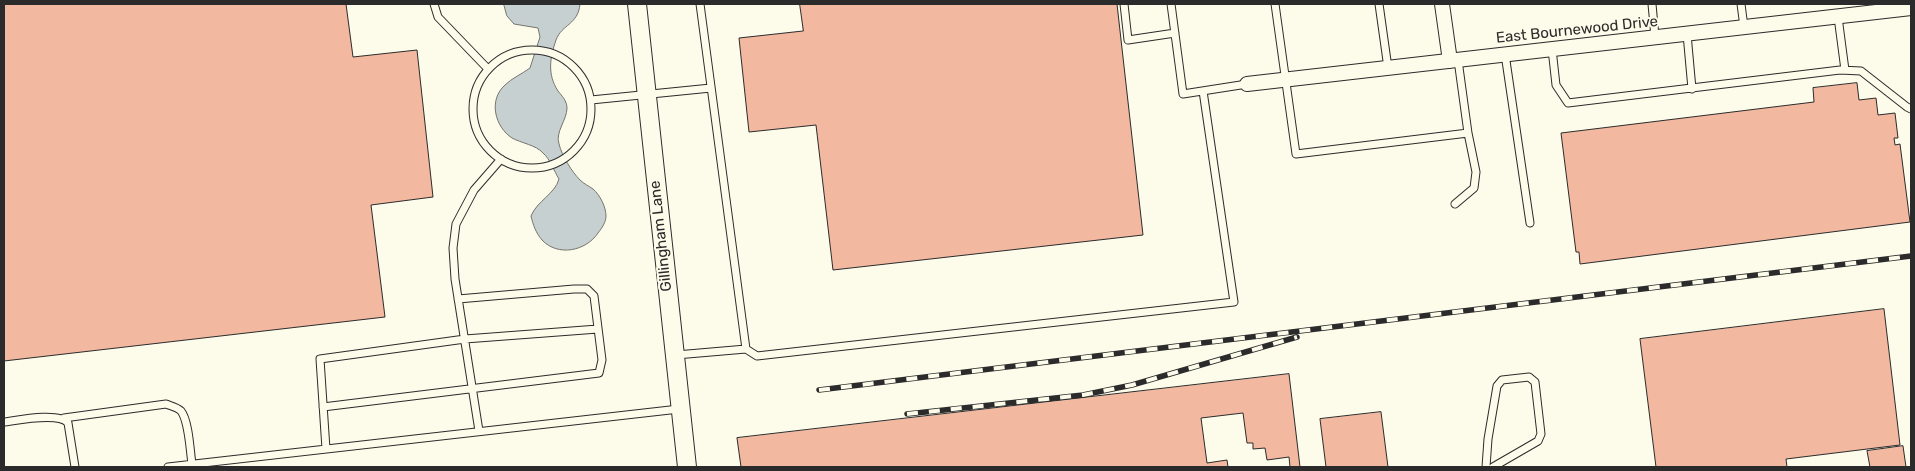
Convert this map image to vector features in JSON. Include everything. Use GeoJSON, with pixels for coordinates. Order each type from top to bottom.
{"type":"FeatureCollection","features":[{"type":"Feature","properties":{"kind":"street","name":"Gillingham Lane"},"geometry":{"type":"LineString","coordinates":[[637,4],[679,409],[687,467]]}},
{"type":"Feature","properties":{"kind":"street"},"geometry":{"type":"LineString","coordinates":[[1442,4],[1454,60]]}},
{"type":"Feature","properties":{"kind":"street","name":"East Bournewood Drive"},"geometry":{"type":"LineString","coordinates":[[1247,84],[1838,16],[1864,9],[1911,8]]}},
{"type":"Feature","properties":{"kind":"lane"},"geometry":{"type":"LineString","coordinates":[[434,4],[438,16],[488,69]]}},
{"type":"Feature","properties":{"kind":"lane"},"geometry":{"type":"LineString","coordinates":[[700,4],[746,350]]}},
{"type":"Feature","properties":{"kind":"lane"},"geometry":{"type":"LineString","coordinates":[[1124,4],[1128,40],[1175,33]]}},
{"type":"Feature","properties":{"kind":"lane"},"geometry":{"type":"LineString","coordinates":[[1171,4],[1182,94],[1247,84]]}},
{"type":"Feature","properties":{"kind":"lane"},"geometry":{"type":"LineString","coordinates":[[1274,4],[1296,154],[1468,133]]}},
{"type":"Feature","properties":{"kind":"lane"},"geometry":{"type":"LineString","coordinates":[[1379,4],[1388,68]]}},
{"type":"Feature","properties":{"kind":"lane"},"geometry":{"type":"LineString","coordinates":[[1652,4],[1655,37]]}},
{"type":"Feature","properties":{"kind":"lane"},"geometry":{"type":"LineString","coordinates":[[1741,4],[1744,27]]}},
{"type":"Feature","properties":{"kind":"lane"},"geometry":{"type":"LineString","coordinates":[[1838,16],[1845,70]]}},
{"type":"Feature","properties":{"kind":"lane"},"geometry":{"type":"LineString","coordinates":[[1687,34],[1692,89]]}},
{"type":"Feature","properties":{"kind":"lane"},"geometry":{"type":"LineString","coordinates":[[1552,49],[1556,84],[1568,103],[1845,70],[1861,71],[1907,107],[1911,108]]}},
{"type":"Feature","properties":{"kind":"lane"},"geometry":{"type":"LineString","coordinates":[[521,50],[540,50],[558,56],[574,67],[585,82],[591,100],[591,120],[584,139],[570,155],[553,165],[544,167],[533,169],[513,166],[495,156],[481,141],[473,122],[472,103],[477,85],[488,69],[503,57],[521,50]]}},
{"type":"Feature","properties":{"kind":"lane"},"geometry":{"type":"LineString","coordinates":[[1505,54],[1530,223]]}},
{"type":"Feature","properties":{"kind":"lane"},"geometry":{"type":"LineString","coordinates":[[1454,60],[1476,172],[1474,188],[1455,204]]}},
{"type":"Feature","properties":{"kind":"lane"},"geometry":{"type":"LineString","coordinates":[[591,100],[712,88]]}},
{"type":"Feature","properties":{"kind":"lane"},"geometry":{"type":"LineString","coordinates":[[674,355],[746,350],[757,356],[1234,302],[1203,91]]}},
{"type":"Feature","properties":{"kind":"lane"},"geometry":{"type":"LineString","coordinates":[[479,431],[458,299],[453,248],[456,224],[474,190],[500,159]]}},
{"type":"Feature","properties":{"kind":"lane"},"geometry":{"type":"LineString","coordinates":[[323,407],[599,373],[602,360],[594,296],[587,290],[574,289],[458,299]]}},
{"type":"Feature","properties":{"kind":"lane"},"geometry":{"type":"LineString","coordinates":[[326,449],[320,359],[465,339],[598,329]]}},
{"type":"Feature","properties":{"kind":"lane"},"geometry":{"type":"LineString","coordinates":[[1486,467],[1488,439],[1497,386],[1502,380],[1529,377],[1535,382],[1541,434],[1538,441],[1493,467]]}},
{"type":"Feature","properties":{"kind":"lane"},"geometry":{"type":"LineString","coordinates":[[4,422],[56,417],[64,418],[166,404],[174,406],[181,412],[186,421],[192,464]]}},
{"type":"Feature","properties":{"kind":"lane"},"geometry":{"type":"LineString","coordinates":[[168,467],[679,409]]}},
{"type":"Feature","properties":{"kind":"lane"},"geometry":{"type":"LineString","coordinates":[[64,418],[68,423],[75,467]]}},
{"type":"Feature","properties":{"kind":"shaded area"},"geometry":{"type":"Polygon","coordinates":[[[504,4],[580,4],[576,16],[556,40],[551,66],[552,78],[567,105],[558,140],[560,149],[577,177],[598,194],[606,213],[604,225],[593,239],[579,248],[572,250],[556,249],[538,235],[531,216],[537,206],[554,189],[559,179],[550,162],[540,150],[512,138],[501,127],[498,120],[495,105],[500,91],[530,68],[540,37],[538,28],[514,24],[507,16],[504,4]]]}},
{"type":"Feature","properties":{"kind":"building"},"geometry":{"type":"Polygon","coordinates":[[[4,4],[346,4],[353,57],[417,50],[433,197],[371,205],[385,317],[4,361],[4,4]]]}},
{"type":"Feature","properties":{"kind":"building"},"geometry":{"type":"Polygon","coordinates":[[[800,4],[1117,4],[1143,235],[833,270],[816,125],[749,132],[739,38],[803,31],[800,4]]]}},
{"type":"Feature","properties":{"kind":"building"},"geometry":{"type":"Polygon","coordinates":[[[1857,83],[1859,100],[1876,98],[1878,115],[1895,113],[1898,138],[1894,138],[1895,145],[1900,144],[1910,222],[1580,264],[1579,252],[1576,252],[1561,133],[1814,102],[1813,88],[1857,83]]]}},
{"type":"Feature","properties":{"kind":"building"},"geometry":{"type":"Polygon","coordinates":[[[1884,309],[1900,445],[1786,459],[1787,467],[1656,467],[1640,339],[1884,309]]]}},
{"type":"Feature","properties":{"kind":"building"},"geometry":{"type":"Polygon","coordinates":[[[1289,374],[1300,467],[1290,467],[1289,457],[1267,460],[1265,448],[1253,449],[1253,443],[1247,443],[1243,413],[1201,418],[1207,463],[1227,460],[1228,467],[741,467],[737,438],[1289,374]]]}},
{"type":"Feature","properties":{"kind":"building"},"geometry":{"type":"Polygon","coordinates":[[[1381,412],[1388,467],[1326,467],[1320,419],[1381,412]]]}},
{"type":"Feature","properties":{"kind":"building"},"geometry":{"type":"Polygon","coordinates":[[[1903,446],[1906,467],[1870,467],[1867,451],[1903,446]]]}},
{"type":"Feature","properties":{"kind":"railway"},"geometry":{"type":"LineString","coordinates":[[819,390],[1911,256]]}},
{"type":"Feature","properties":{"kind":"railway"},"geometry":{"type":"LineString","coordinates":[[907,414],[1083,395],[1132,385],[1297,337]]}}]}
